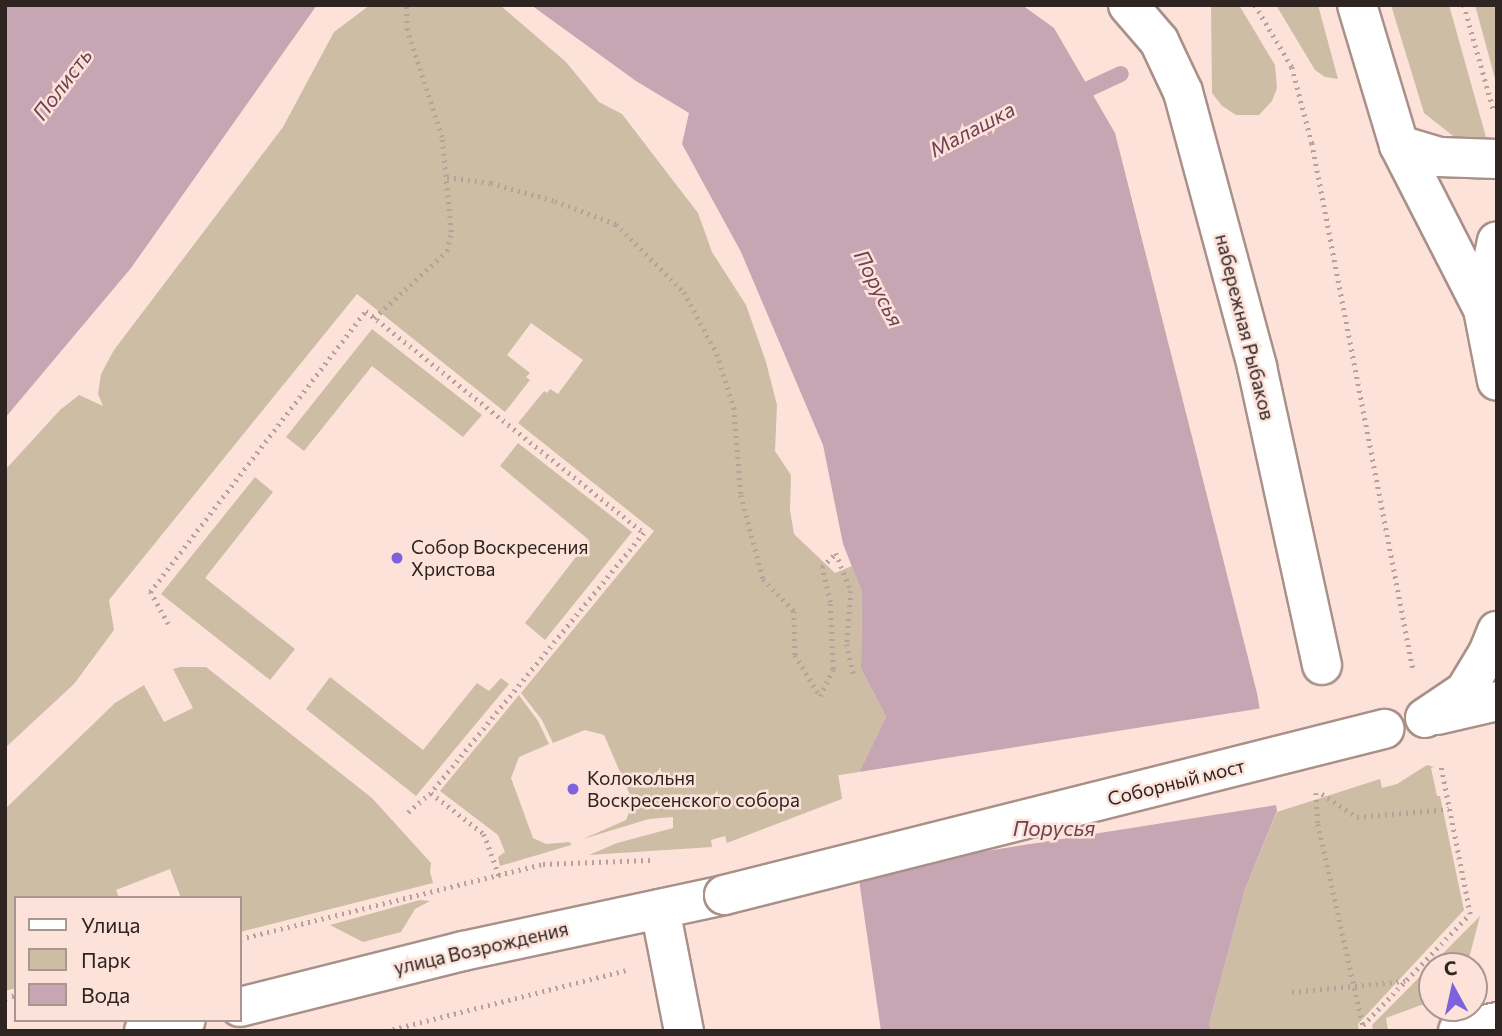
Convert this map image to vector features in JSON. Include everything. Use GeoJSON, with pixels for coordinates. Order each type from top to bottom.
{"type":"FeatureCollection","features":[{"type":"Feature","properties":{"kind":"street","name":"набережная Рыбаков"},"geometry":{"type":"LineString","coordinates":[[1128,5],[1159,41],[1183,93],[1257,367],[1322,665]]}},
{"type":"Feature","properties":{"kind":"street"},"geometry":{"type":"LineString","coordinates":[[1357,5],[1399,145],[1483,309],[1497,381]]}},
{"type":"Feature","properties":{"kind":"street"},"geometry":{"type":"LineString","coordinates":[[1399,145],[1439,157],[1497,159]]}},
{"type":"Feature","properties":{"kind":"street"},"geometry":{"type":"LineString","coordinates":[[1483,309],[1497,241]]}},
{"type":"Feature","properties":{"kind":"street"},"geometry":{"type":"LineString","coordinates":[[1425,718],[1465,691],[1488,653],[1497,631]]}},
{"type":"Feature","properties":{"kind":"street","name":"Соборный мост"},"geometry":{"type":"LineString","coordinates":[[724,895],[1497,701]]}},
{"type":"Feature","properties":{"kind":"street","name":"улица Возрождения"},"geometry":{"type":"LineString","coordinates":[[242,1006],[463,951],[724,895]]}},
{"type":"Feature","properties":{"kind":"street"},"geometry":{"type":"LineString","coordinates":[[660,909],[684,1031]]}},
{"type":"Feature","properties":{"kind":"street"},"geometry":{"type":"LineString","coordinates":[[144,1031],[178,1022]]}},
{"type":"Feature","properties":{"kind":"street"},"geometry":{"type":"LineString","coordinates":[[1458,1031],[1497,1022]]}},
{"type":"Feature","properties":{"kind":"path"},"geometry":{"type":"LineString","coordinates":[[374,318],[447,251],[451,232],[442,137],[407,30],[406,5]]}},
{"type":"Feature","properties":{"kind":"path"},"geometry":{"type":"LineString","coordinates":[[1255,5],[1292,67],[1312,143],[1415,676]]}},
{"type":"Feature","properties":{"kind":"path"},"geometry":{"type":"LineString","coordinates":[[1464,5],[1494,114]]}},
{"type":"Feature","properties":{"kind":"path"},"geometry":{"type":"LineString","coordinates":[[447,177],[491,183],[555,201],[616,224],[684,292],[717,354],[734,408],[741,495],[763,579],[794,611],[795,655],[820,696],[833,669],[830,602],[822,567],[836,553],[851,591],[847,643],[854,678]]}},
{"type":"Feature","properties":{"kind":"path"},"geometry":{"type":"LineString","coordinates":[[168,624],[150,592],[366,312],[644,533],[431,793],[406,815]]}},
{"type":"Feature","properties":{"kind":"path"},"geometry":{"type":"LineString","coordinates":[[1363,1028],[1470,914],[1439,758]]}},
{"type":"Feature","properties":{"kind":"path"},"geometry":{"type":"LineString","coordinates":[[1363,1028],[1318,824],[1316,790],[1357,817],[1449,809]]}},
{"type":"Feature","properties":{"kind":"path"},"geometry":{"type":"LineString","coordinates":[[431,793],[484,834],[499,875]]}},
{"type":"Feature","properties":{"kind":"path"},"geometry":{"type":"LineString","coordinates":[[242,939],[543,864],[654,860]]}},
{"type":"Feature","properties":{"kind":"path"},"geometry":{"type":"LineString","coordinates":[[386,1031],[617,973]]}},
{"type":"Feature","properties":{"kind":"path"},"geometry":{"type":"LineString","coordinates":[[1292,992],[1405,981]]}},
{"type":"Feature","properties":{"kind":"green space"},"geometry":{"type":"Polygon","coordinates":[[[370,5],[500,5],[566,62],[599,102],[622,114],[698,213],[712,252],[746,305],[766,362],[777,405],[775,451],[791,475],[790,510],[794,534],[835,573],[852,566],[862,592],[861,668],[886,717],[847,797],[727,843],[725,836],[711,840],[712,847],[589,855],[617,843],[673,828],[673,817],[649,819],[583,839],[626,820],[633,802],[604,735],[585,730],[553,743],[542,720],[521,693],[654,531],[518,423],[544,391],[547,393],[550,389],[558,394],[583,360],[531,323],[507,355],[530,373],[526,377],[530,380],[505,412],[357,294],[109,600],[114,630],[74,684],[5,748],[5,470],[60,410],[79,395],[103,406],[98,394],[101,374],[114,350],[283,127],[334,32],[370,5]]]}},
{"type":"Feature","properties":{"kind":"green space"},"geometry":{"type":"Polygon","coordinates":[[[1211,5],[1239,5],[1275,65],[1277,88],[1272,101],[1259,115],[1236,115],[1222,106],[1212,93],[1211,5]]]}},
{"type":"Feature","properties":{"kind":"green space"},"geometry":{"type":"Polygon","coordinates":[[[1276,5],[1318,5],[1338,79],[1325,77],[1315,70],[1276,5]]]}},
{"type":"Feature","properties":{"kind":"green space"},"geometry":{"type":"Polygon","coordinates":[[[1391,5],[1449,5],[1486,137],[1457,139],[1424,113],[1391,5]]]}},
{"type":"Feature","properties":{"kind":"green space"},"geometry":{"type":"Polygon","coordinates":[[[1475,5],[1497,5],[1497,86],[1475,5]]]}},
{"type":"Feature","properties":{"kind":"green space"},"geometry":{"type":"Polygon","coordinates":[[[372,329],[482,415],[463,437],[372,366],[304,451],[286,437],[372,329]]]}},
{"type":"Feature","properties":{"kind":"green space"},"geometry":{"type":"Polygon","coordinates":[[[518,443],[632,532],[545,640],[525,623],[589,540],[500,466],[518,443]]]}},
{"type":"Feature","properties":{"kind":"green space"},"geometry":{"type":"Polygon","coordinates":[[[255,477],[273,492],[205,578],[295,649],[270,680],[161,594],[255,477]]]}},
{"type":"Feature","properties":{"kind":"green space"},"geometry":{"type":"Polygon","coordinates":[[[206,667],[372,798],[431,863],[433,883],[242,931],[242,896],[180,896],[170,869],[116,890],[118,896],[14,896],[14,989],[5,991],[5,809],[115,703],[144,685],[164,722],[193,708],[173,669],[206,667]]]}},
{"type":"Feature","properties":{"kind":"green space"},"geometry":{"type":"Polygon","coordinates":[[[330,677],[423,750],[477,683],[489,691],[501,678],[509,684],[416,796],[306,709],[330,677]]]}},
{"type":"Feature","properties":{"kind":"green space"},"geometry":{"type":"Polygon","coordinates":[[[519,695],[538,721],[549,744],[519,757],[511,778],[533,838],[546,844],[570,842],[571,845],[500,866],[498,857],[505,852],[498,835],[440,791],[519,695]]]}},
{"type":"Feature","properties":{"kind":"green space"},"geometry":{"type":"Polygon","coordinates":[[[1427,765],[1434,767],[1431,768],[1437,796],[1440,796],[1464,910],[1425,952],[1418,952],[1418,959],[1358,1024],[1359,1031],[1211,1031],[1209,1024],[1245,889],[1277,812],[1380,779],[1382,788],[1397,784],[1427,765]]]}},
{"type":"Feature","properties":{"kind":"green space"},"geometry":{"type":"Polygon","coordinates":[[[420,900],[430,901],[415,909],[401,932],[363,942],[330,925],[420,900]]]}},
{"type":"Feature","properties":{"kind":"green space"},"geometry":{"type":"Polygon","coordinates":[[[1480,916],[1471,952],[1444,952],[1480,916]]]}},
{"type":"Feature","properties":{"kind":"green space"},"geometry":{"type":"Polygon","coordinates":[[[1418,979],[1418,1006],[1386,1018],[1388,1031],[1373,1031],[1372,1025],[1418,979]]]}},
{"type":"Feature","properties":{"kind":"water","name":"Полисть"},"geometry":{"type":"Polygon","coordinates":[[[5,5],[317,5],[131,268],[5,418],[5,5]]]}},
{"type":"Feature","properties":{"kind":"water","name":"Порусья"},"geometry":{"type":"Polygon","coordinates":[[[531,5],[1022,5],[1054,28],[1115,133],[1257,693],[1277,811],[1245,889],[1209,1024],[1211,1031],[881,1031],[847,797],[886,717],[861,668],[862,592],[843,544],[823,445],[741,252],[682,144],[689,113],[636,81],[531,5]]]}},
{"type":"Feature","properties":{"kind":"pier"},"geometry":{"type":"Polygon","coordinates":[[[1263,708],[1278,805],[854,872],[838,775],[1263,708]]]}},
{"type":"Feature","properties":{"kind":"waterway","name":"Малашка"},"geometry":{"type":"LineString","coordinates":[[1069,98],[1121,74]]}},
{"type":"Feature","properties":{"kind":"place","name":"Собор Воскресения Христова"},"geometry":{"type":"Point","coordinates":[397,558]}},
{"type":"Feature","properties":{"kind":"place","name":"Колокольня Воскресенского собора"},"geometry":{"type":"Point","coordinates":[573,789]}}]}
